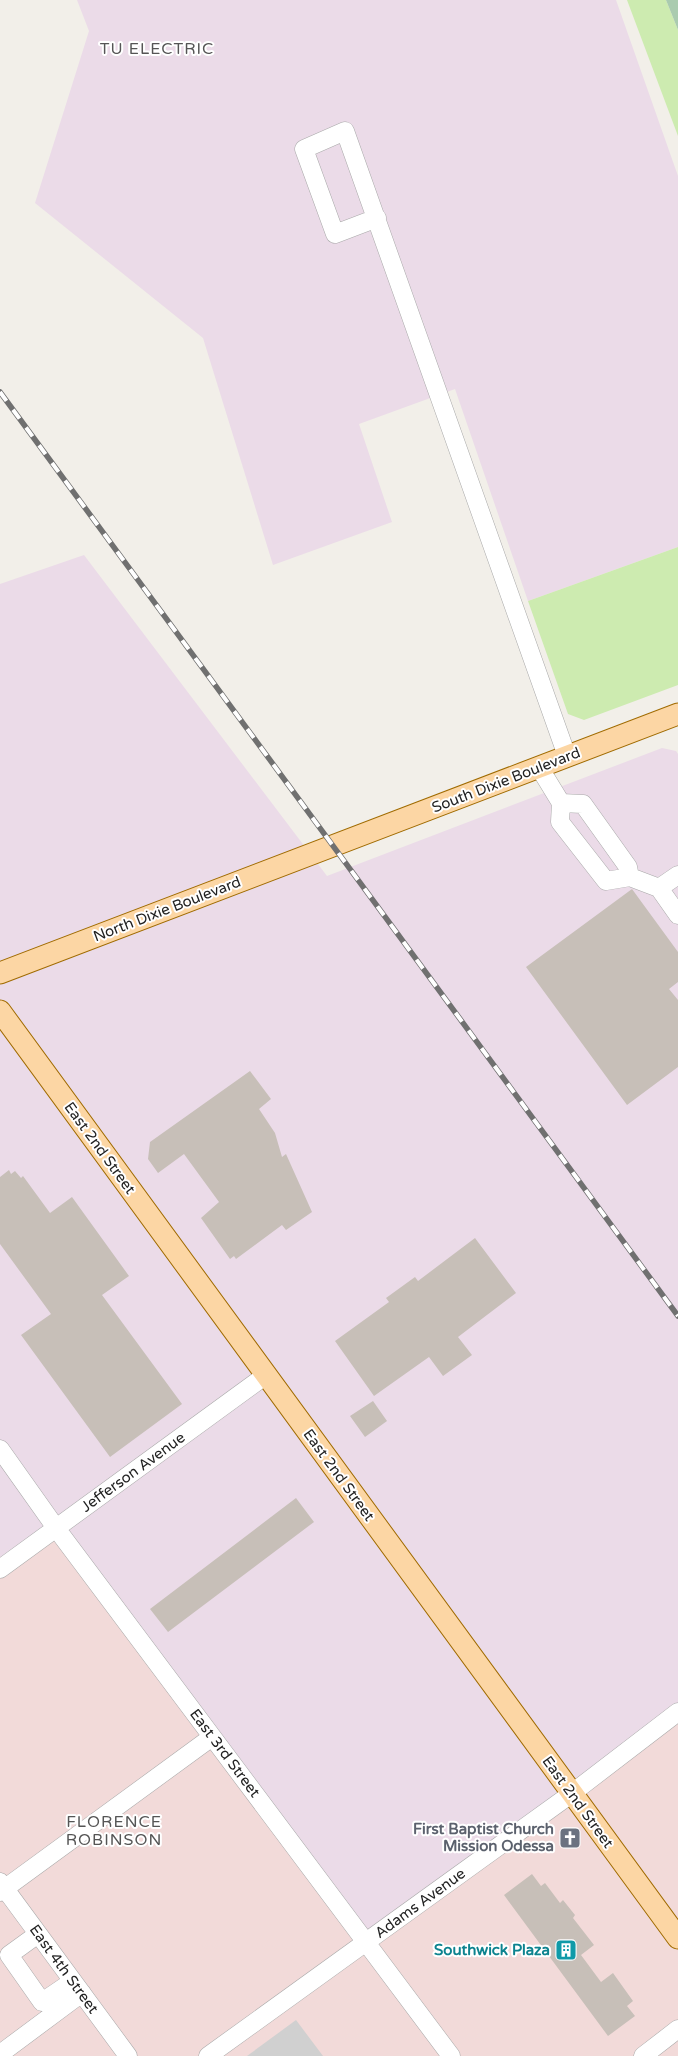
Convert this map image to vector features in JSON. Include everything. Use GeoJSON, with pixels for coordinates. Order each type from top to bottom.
{"type":"FeatureCollection","features":[{"type":"Feature","properties":{"kind":"main road","name":"South Dixie Boulevard"},"geometry":{"type":"LineString","coordinates":[[333,846],[567,756],[676,719]]}},
{"type":"Feature","properties":{"kind":"main road","name":"North Dixie Boulevard"},"geometry":{"type":"LineString","coordinates":[[0,973],[333,846]]}},
{"type":"Feature","properties":{"kind":"main road","name":"East 2nd Street"},"geometry":{"type":"LineString","coordinates":[[0,1011],[678,1938]]}},
{"type":"Feature","properties":{"kind":"street"},"geometry":{"type":"LineString","coordinates":[[376,218],[335,234],[304,149],[345,131],[376,218],[567,756]]}},
{"type":"Feature","properties":{"kind":"street"},"geometry":{"type":"LineString","coordinates":[[539,767],[561,803],[560,822],[606,881],[630,877],[659,888],[678,915]]}},
{"type":"Feature","properties":{"kind":"street"},"geometry":{"type":"LineString","coordinates":[[561,803],[584,804],[628,867],[630,877]]}},
{"type":"Feature","properties":{"kind":"street"},"geometry":{"type":"LineString","coordinates":[[659,888],[678,874]]}},
{"type":"Feature","properties":{"kind":"street","name":"Jefferson Avenue"},"geometry":{"type":"LineString","coordinates":[[0,1569],[266,1376]]}},
{"type":"Feature","properties":{"kind":"street","name":"East 3rd Street"},"geometry":{"type":"LineString","coordinates":[[0,1449],[56,1528],[451,2056]]}},
{"type":"Feature","properties":{"kind":"street","name":"Adams Avenue"},"geometry":{"type":"LineString","coordinates":[[208,2056],[572,1794],[678,1712]]}},
{"type":"Feature","properties":{"kind":"street"},"geometry":{"type":"LineString","coordinates":[[2,1887],[212,1737]]}},
{"type":"Feature","properties":{"kind":"street","name":"East 4th Street"},"geometry":{"type":"LineString","coordinates":[[2,1887],[128,2056]]}},
{"type":"Feature","properties":{"kind":"street"},"geometry":{"type":"LineString","coordinates":[[38,1934],[4,1955],[46,2009]]}},
{"type":"Feature","properties":{"kind":"street"},"geometry":{"type":"LineString","coordinates":[[0,2054],[46,2009],[78,1987]]}},
{"type":"Feature","properties":{"kind":"street"},"geometry":{"type":"LineString","coordinates":[[643,2056],[678,2029]]}},
{"type":"Feature","properties":{"kind":"shaded area"},"geometry":{"type":"Polygon","coordinates":[[[77,0],[616,0],[678,176],[678,547],[528,601],[455,389],[359,424],[392,522],[273,565],[203,338],[35,203],[89,31],[77,0]]]}},
{"type":"Feature","properties":{"kind":"shaded area"},"geometry":{"type":"Polygon","coordinates":[[[84,555],[327,876],[662,748],[676,751],[678,754],[678,1709],[366,1941],[57,1528],[0,1569],[0,584],[84,555]]]}},
{"type":"Feature","properties":{"kind":"shaded area"},"geometry":{"type":"Polygon","coordinates":[[[56,1528],[678,1709],[678,2056],[0,2056],[0,1569],[56,1528]]]}},
{"type":"Feature","properties":{"kind":"shaded area"},"geometry":{"type":"Polygon","coordinates":[[[296,2020],[323,2056],[247,2056],[296,2020]]]}},
{"type":"Feature","properties":{"kind":"green space"},"geometry":{"type":"Polygon","coordinates":[[[627,0],[666,0],[678,30],[678,136],[627,0]]]}},
{"type":"Feature","properties":{"kind":"green space"},"geometry":{"type":"Polygon","coordinates":[[[666,0],[678,0],[678,30],[666,0]]]}},
{"type":"Feature","properties":{"kind":"green space"},"geometry":{"type":"Polygon","coordinates":[[[678,547],[678,685],[584,720],[568,714],[528,601],[678,547]]]}},
{"type":"Feature","properties":{"kind":"building"},"geometry":{"type":"Polygon","coordinates":[[[632,889],[678,952],[678,982],[669,989],[678,1000],[678,1067],[627,1105],[526,967],[632,889]]]}},
{"type":"Feature","properties":{"kind":"building"},"geometry":{"type":"Polygon","coordinates":[[[250,1071],[271,1099],[259,1109],[275,1133],[282,1157],[286,1154],[312,1212],[286,1230],[282,1225],[236,1259],[234,1256],[230,1259],[201,1218],[219,1202],[184,1154],[158,1173],[148,1159],[150,1142],[250,1071]]]}},
{"type":"Feature","properties":{"kind":"building"},"geometry":{"type":"Polygon","coordinates":[[[9,1170],[11,1174],[15,1171],[21,1178],[23,1176],[50,1213],[72,1197],[129,1276],[102,1295],[182,1404],[110,1457],[21,1335],[51,1314],[0,1244],[0,1177],[9,1170]]]}},
{"type":"Feature","properties":{"kind":"building"},"geometry":{"type":"Polygon","coordinates":[[[475,1238],[516,1293],[458,1337],[472,1355],[443,1376],[429,1357],[374,1396],[335,1341],[389,1302],[386,1298],[415,1277],[418,1281],[475,1238]]]}},
{"type":"Feature","properties":{"kind":"building"},"geometry":{"type":"Polygon","coordinates":[[[373,1401],[387,1421],[365,1437],[350,1416],[373,1401]]]}},
{"type":"Feature","properties":{"kind":"building"},"geometry":{"type":"Polygon","coordinates":[[[296,1498],[314,1522],[168,1632],[150,1609],[296,1498]]]}},
{"type":"Feature","properties":{"kind":"building","name":"Southwick Plaza"},"geometry":{"type":"Polygon","coordinates":[[[532,1874],[541,1886],[545,1883],[560,1903],[563,1900],[575,1915],[573,1918],[594,1945],[581,1955],[601,1982],[613,1973],[633,2001],[627,2006],[635,2016],[608,2036],[504,1895],[532,1874]]]}},
{"type":"Feature","properties":{"kind":"railway"},"geometry":{"type":"LineString","coordinates":[[0,392],[678,1316]]}},
{"type":"Feature","properties":{"kind":"place","name":"First Baptist Church Mission Odessa"},"geometry":{"type":"Point","coordinates":[570,1838]}},
{"type":"Feature","properties":{"kind":"place","name":"Southwick Plaza"},"geometry":{"type":"Point","coordinates":[566,1950]}},
{"type":"Feature","properties":{"kind":"district","name":"TU ELECTRIC"},"geometry":{"type":"Point","coordinates":[157,48]}},
{"type":"Feature","properties":{"kind":"district","name":"FLORENCE ROBINSON"},"geometry":{"type":"Point","coordinates":[114,1830]}}]}
